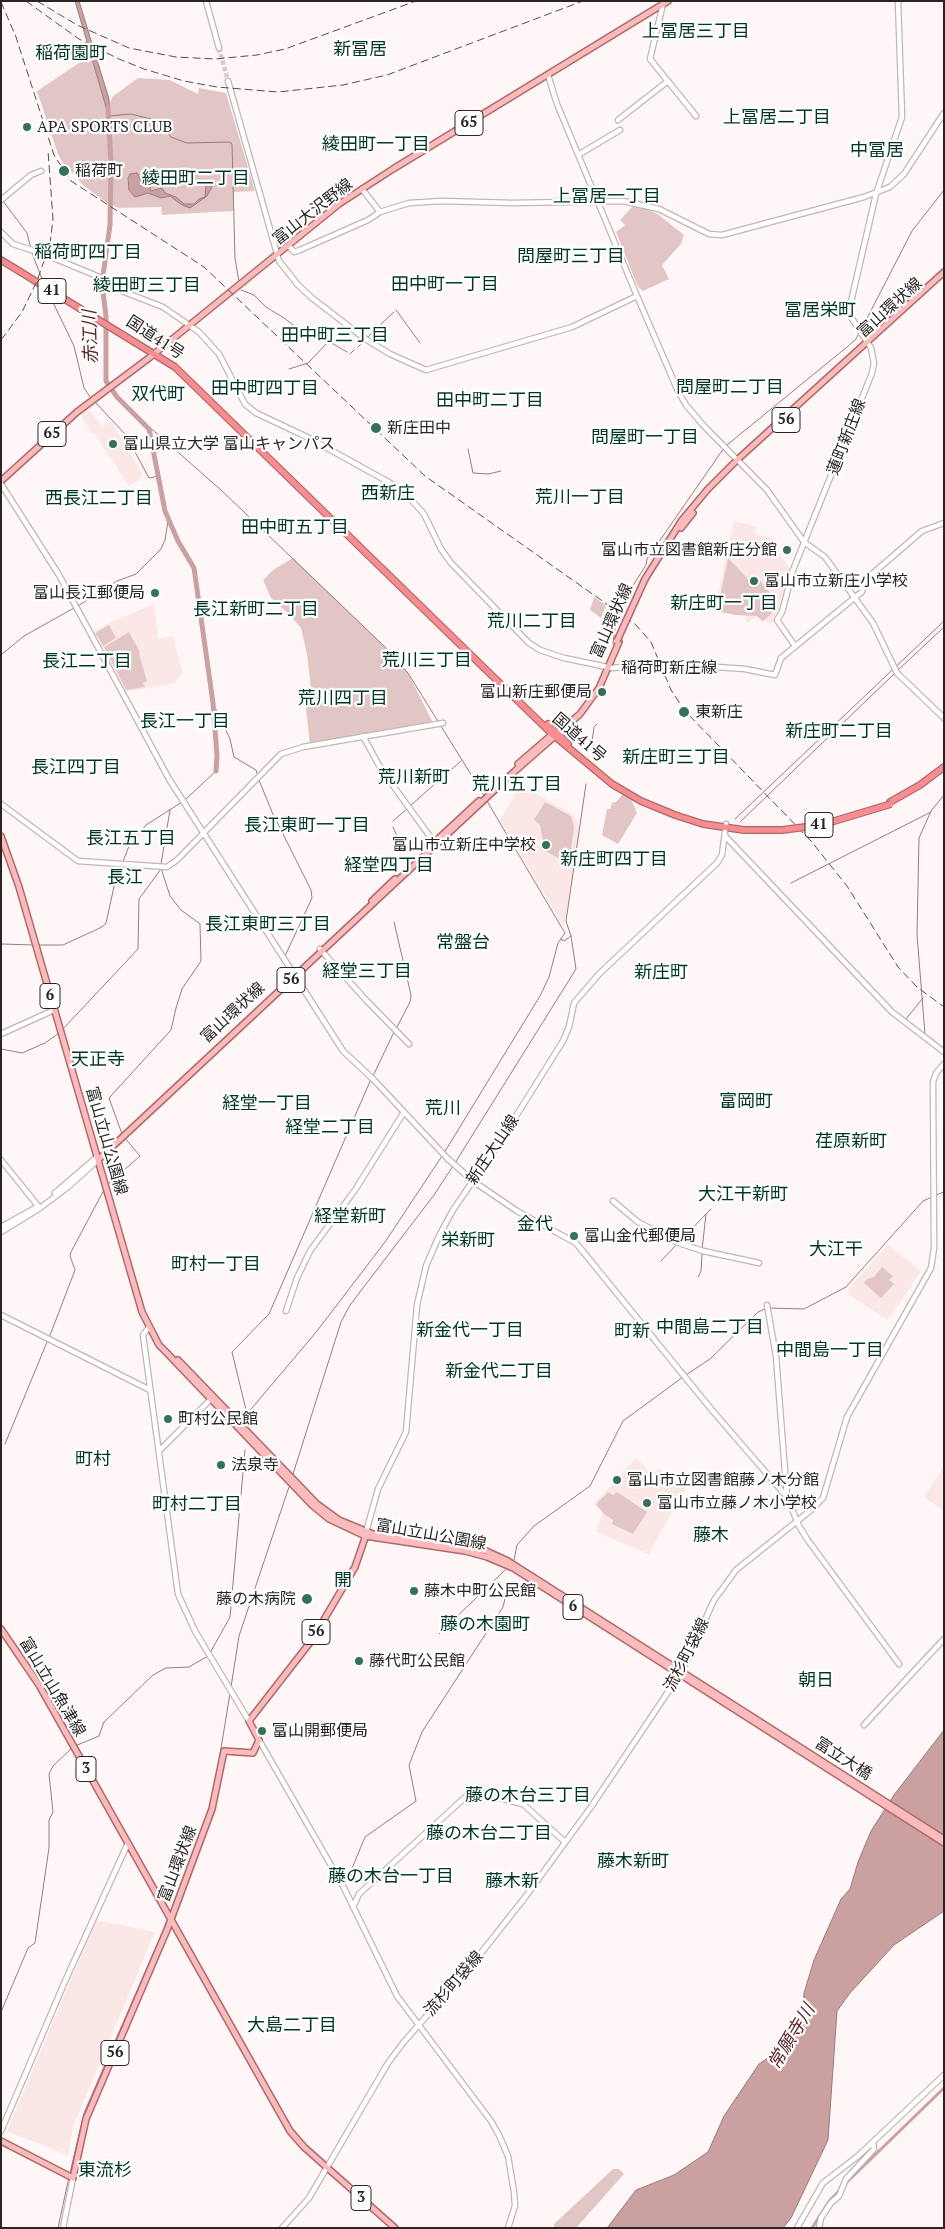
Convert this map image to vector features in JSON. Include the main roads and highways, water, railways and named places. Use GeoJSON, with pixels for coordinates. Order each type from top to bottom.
{"type":"FeatureCollection","features":[{"type":"Feature","properties":{"kind":"highway","name":"国道41号"},"geometry":{"type":"LineString","coordinates":[[1,260],[156,354],[188,378],[555,734],[598,769],[640,797],[676,812],[726,826],[782,830],[821,825],[890,803],[923,787],[944,769]]}},
{"type":"Feature","properties":{"kind":"main road","name":"富山大沢野線"},"geometry":{"type":"LineString","coordinates":[[1,483],[66,421],[156,354],[339,204],[666,3]]}},
{"type":"Feature","properties":{"kind":"main road","name":"富山環状線"},"geometry":{"type":"LineString","coordinates":[[321,951],[434,842],[555,734],[584,704],[607,667],[646,580],[682,520],[708,489],[944,272]]}},
{"type":"Feature","properties":{"kind":"main road","name":"富山環状線"},"geometry":{"type":"LineString","coordinates":[[869,342],[944,276]]}},
{"type":"Feature","properties":{"kind":"main road","name":"富山環状線"},"geometry":{"type":"LineString","coordinates":[[98,1158],[485,797]]}},
{"type":"Feature","properties":{"kind":"main road","name":"富山立山公園線"},"geometry":{"type":"LineString","coordinates":[[1,836],[19,887],[142,1312],[155,1337],[212,1398],[317,1504],[339,1520],[366,1534],[464,1546],[498,1556],[520,1567],[767,1728]]}},
{"type":"Feature","properties":{"kind":"main road","name":"富山環状線"},"geometry":{"type":"LineString","coordinates":[[1,2141],[73,2178],[86,2119],[171,1919],[212,1809],[224,1751],[253,1753],[259,1740],[249,1721],[312,1640],[354,1567],[366,1534]]}},
{"type":"Feature","properties":{"kind":"main road","name":"富山立山魚津線"},"geometry":{"type":"LineString","coordinates":[[1,1629],[39,1685],[290,2131],[304,2147],[395,2228]]}},
{"type":"Feature","properties":{"kind":"main road","name":"富山立山公園線"},"geometry":{"type":"LineString","coordinates":[[681,1673],[728,1701]]}},
{"type":"Feature","properties":{"kind":"main road","name":"富立大橋"},"geometry":{"type":"LineString","coordinates":[[728,1701],[806,1753],[944,1839]]}},
{"type":"Feature","properties":{"kind":"main road","name":"富立大橋"},"geometry":{"type":"LineString","coordinates":[[830,1768],[944,1843]]}},
{"type":"Feature","properties":{"kind":"water"},"geometry":{"type":"Polygon","coordinates":[[[75,1],[79,1],[109,99],[109,117],[75,1]]]}},
{"type":"Feature","properties":{"kind":"water"},"geometry":{"type":"Polygon","coordinates":[[[137,173],[143,184],[159,184],[152,186],[150,188],[151,191],[162,188],[165,193],[176,197],[184,204],[194,204],[199,199],[205,197],[206,184],[209,183],[212,187],[207,196],[190,208],[182,205],[170,196],[161,198],[148,193],[135,197],[129,190],[128,178],[130,174],[137,173]]]}},
{"type":"Feature","properties":{"kind":"water","name":"常願寺川"},"geometry":{"type":"Polygon","coordinates":[[[944,1730],[944,1911],[894,1945],[850,1993],[837,2011],[828,2140],[791,2218],[783,2228],[607,2228],[636,2190],[674,2175],[708,2152],[724,2116],[759,2064],[784,2047],[802,2023],[804,1993],[814,1960],[841,1899],[850,1889],[858,1862],[871,1831],[894,1795],[944,1730]]]}},
{"type":"Feature","properties":{"kind":"waterway","name":"赤江川"},"geometry":{"type":"LineString","coordinates":[[108,107],[111,164],[110,225],[102,283],[106,317],[106,381],[117,397],[149,429],[165,511],[178,541],[194,568],[213,703],[217,756],[216,771]]}},
{"type":"Feature","properties":{"kind":"waterway"},"geometry":{"type":"LineString","coordinates":[[109,116],[131,114],[151,119],[162,125],[171,137],[187,143],[230,142],[232,144],[235,258],[239,282]]}},
{"type":"Feature","properties":{"kind":"waterway"},"geometry":{"type":"LineString","coordinates":[[861,330],[912,231],[944,190]]}},
{"type":"Feature","properties":{"kind":"waterway"},"geometry":{"type":"LineString","coordinates":[[3,201],[27,233],[31,249]]}},
{"type":"Feature","properties":{"kind":"waterway"},"geometry":{"type":"LineString","coordinates":[[32,253],[44,284]]}},
{"type":"Feature","properties":{"kind":"waterway"},"geometry":{"type":"LineString","coordinates":[[241,290],[254,295],[266,307],[297,328],[323,338],[347,352]]}},
{"type":"Feature","properties":{"kind":"waterway"},"geometry":{"type":"LineString","coordinates":[[48,292],[74,346],[84,388],[91,398]]}},
{"type":"Feature","properties":{"kind":"waterway"},"geometry":{"type":"LineString","coordinates":[[396,310],[420,343]]}},
{"type":"Feature","properties":{"kind":"waterway"},"geometry":{"type":"LineString","coordinates":[[380,325],[394,312]]}},
{"type":"Feature","properties":{"kind":"waterway"},"geometry":{"type":"LineString","coordinates":[[368,337],[376,329]]}},
{"type":"Feature","properties":{"kind":"waterway"},"geometry":{"type":"LineString","coordinates":[[727,445],[847,347],[856,339],[859,333]]}},
{"type":"Feature","properties":{"kind":"waterway"},"geometry":{"type":"LineString","coordinates":[[289,369],[308,363],[328,342]]}},
{"type":"Feature","properties":{"kind":"waterway"},"geometry":{"type":"LineString","coordinates":[[358,347],[363,342]]}},
{"type":"Feature","properties":{"kind":"waterway"},"geometry":{"type":"LineString","coordinates":[[350,354],[354,350]]}},
{"type":"Feature","properties":{"kind":"waterway"},"geometry":{"type":"LineString","coordinates":[[94,401],[126,435],[149,478],[159,476]]}},
{"type":"Feature","properties":{"kind":"waterway"},"geometry":{"type":"LineString","coordinates":[[147,425],[221,490],[385,647],[408,673],[485,797]]}},
{"type":"Feature","properties":{"kind":"waterway"},"geometry":{"type":"LineString","coordinates":[[620,611],[625,598],[646,565],[647,559],[724,448]]}},
{"type":"Feature","properties":{"kind":"waterway"},"geometry":{"type":"LineString","coordinates":[[468,449],[473,473],[488,474],[501,471]]}},
{"type":"Feature","properties":{"kind":"waterway"},"geometry":{"type":"LineString","coordinates":[[78,606],[117,581],[136,574],[161,549],[165,540],[168,521]]}},
{"type":"Feature","properties":{"kind":"waterway"},"geometry":{"type":"LineString","coordinates":[[1,655],[24,636],[74,608]]}},
{"type":"Feature","properties":{"kind":"waterway"},"geometry":{"type":"LineString","coordinates":[[735,819],[944,621]]}},
{"type":"Feature","properties":{"kind":"waterway"},"geometry":{"type":"LineString","coordinates":[[897,671],[944,627]]}},
{"type":"Feature","properties":{"kind":"waterway"},"geometry":{"type":"LineString","coordinates":[[613,644],[615,628]]}},
{"type":"Feature","properties":{"kind":"waterway"},"geometry":{"type":"LineString","coordinates":[[740,822],[894,674]]}},
{"type":"Feature","properties":{"kind":"waterway"},"geometry":{"type":"LineString","coordinates":[[213,703],[230,739],[234,757],[256,770],[258,776]]}},
{"type":"Feature","properties":{"kind":"waterway"},"geometry":{"type":"LineString","coordinates":[[591,749],[594,727],[597,724]]}},
{"type":"Feature","properties":{"kind":"waterway"},"geometry":{"type":"LineString","coordinates":[[410,806],[461,761]]}},
{"type":"Feature","properties":{"kind":"waterway"},"geometry":{"type":"LineString","coordinates":[[185,800],[216,771]]}},
{"type":"Feature","properties":{"kind":"waterway"},"geometry":{"type":"LineString","coordinates":[[259,780],[272,812],[311,890],[312,898],[285,956]]}},
{"type":"Feature","properties":{"kind":"waterway"},"geometry":{"type":"LineString","coordinates":[[561,939],[564,941],[571,936],[566,921],[586,784]]}},
{"type":"Feature","properties":{"kind":"waterway"},"geometry":{"type":"LineString","coordinates":[[925,1034],[917,935],[919,838],[931,811],[944,795]]}},
{"type":"Feature","properties":{"kind":"waterway"},"geometry":{"type":"LineString","coordinates":[[444,1153],[540,996],[549,977],[558,943],[565,933],[487,801]]}},
{"type":"Feature","properties":{"kind":"waterway"},"geometry":{"type":"LineString","coordinates":[[37,945],[63,945],[102,927],[106,923],[115,882],[129,846],[146,825],[182,802]]}},
{"type":"Feature","properties":{"kind":"waterway"},"geometry":{"type":"LineString","coordinates":[[393,821],[407,809]]}},
{"type":"Feature","properties":{"kind":"waterway"},"geometry":{"type":"LineString","coordinates":[[161,864],[170,810]]}},
{"type":"Feature","properties":{"kind":"waterway"},"geometry":{"type":"LineString","coordinates":[[791,883],[931,812]]}},
{"type":"Feature","properties":{"kind":"waterway"},"geometry":{"type":"LineString","coordinates":[[393,827],[402,847]]}},
{"type":"Feature","properties":{"kind":"waterway"},"geometry":{"type":"LineString","coordinates":[[406,856],[406,864]]}},
{"type":"Feature","properties":{"kind":"waterway"},"geometry":{"type":"LineString","coordinates":[[122,1134],[109,1098],[171,1030],[182,989],[201,961],[200,924],[181,910],[170,896],[161,868]]}},
{"type":"Feature","properties":{"kind":"waterway"},"geometry":{"type":"LineString","coordinates":[[62,1030],[138,949],[139,899],[161,869]]}},
{"type":"Feature","properties":{"kind":"waterway"},"geometry":{"type":"LineString","coordinates":[[394,922],[411,995],[410,1002],[396,1029]]}},
{"type":"Feature","properties":{"kind":"waterway"},"geometry":{"type":"LineString","coordinates":[[455,1163],[576,969],[571,936]]}},
{"type":"Feature","properties":{"kind":"waterway"},"geometry":{"type":"LineString","coordinates":[[1,944],[33,945]]}},
{"type":"Feature","properties":{"kind":"waterway"},"geometry":{"type":"LineString","coordinates":[[906,1019],[923,998]]}},
{"type":"Feature","properties":{"kind":"waterway"},"geometry":{"type":"LineString","coordinates":[[373,1076],[394,1032]]}},
{"type":"Feature","properties":{"kind":"waterway"},"geometry":{"type":"LineString","coordinates":[[1,1049],[22,1053],[45,1043],[59,1033]]}},
{"type":"Feature","properties":{"kind":"waterway"},"geometry":{"type":"LineString","coordinates":[[247,1425],[247,1414],[232,1352],[269,1314],[371,1079]]}},
{"type":"Feature","properties":{"kind":"waterway"},"geometry":{"type":"LineString","coordinates":[[107,1185],[140,1156],[125,1138]]}},
{"type":"Feature","properties":{"kind":"waterway"},"geometry":{"type":"LineString","coordinates":[[247,1414],[317,1331],[385,1242],[442,1156]]}},
{"type":"Feature","properties":{"kind":"waterway"},"geometry":{"type":"LineString","coordinates":[[293,1474],[341,1322],[350,1305],[434,1195],[453,1166]]}},
{"type":"Feature","properties":{"kind":"waterway"},"geometry":{"type":"LineString","coordinates":[[49,1338],[75,1270],[70,1256],[71,1252],[105,1188]]}},
{"type":"Feature","properties":{"kind":"waterway"},"geometry":{"type":"LineString","coordinates":[[936,1195],[944,1192]]}},
{"type":"Feature","properties":{"kind":"waterway"},"geometry":{"type":"LineString","coordinates":[[769,1308],[804,1309],[846,1287],[923,1201],[932,1197]]}},
{"type":"Feature","properties":{"kind":"waterway"},"geometry":{"type":"LineString","coordinates":[[680,1241],[711,1209]]}},
{"type":"Feature","properties":{"kind":"waterway"},"geometry":{"type":"LineString","coordinates":[[702,1250],[706,1214]]}},
{"type":"Feature","properties":{"kind":"waterway"},"geometry":{"type":"LineString","coordinates":[[661,1261],[677,1244]]}},
{"type":"Feature","properties":{"kind":"waterway"},"geometry":{"type":"LineString","coordinates":[[698,1277],[701,1271],[702,1254]]}},
{"type":"Feature","properties":{"kind":"waterway"},"geometry":{"type":"LineString","coordinates":[[686,1375],[710,1359],[758,1312],[765,1309]]}},
{"type":"Feature","properties":{"kind":"waterway"},"geometry":{"type":"LineString","coordinates":[[5,1444],[47,1342]]}},
{"type":"Feature","properties":{"kind":"waterway"},"geometry":{"type":"LineString","coordinates":[[514,1560],[517,1545],[534,1526],[590,1486],[623,1421],[683,1377]]}},
{"type":"Feature","properties":{"kind":"waterway"},"geometry":{"type":"LineString","coordinates":[[210,1653],[230,1617],[245,1450]]}},
{"type":"Feature","properties":{"kind":"waterway"},"geometry":{"type":"LineString","coordinates":[[231,1687],[239,1636],[289,1487]]}},
{"type":"Feature","properties":{"kind":"waterway"},"geometry":{"type":"LineString","coordinates":[[439,1634],[505,1570]]}},
{"type":"Feature","properties":{"kind":"waterway"},"geometry":{"type":"LineString","coordinates":[[346,1883],[365,1837],[416,1801],[409,1765],[422,1732],[503,1607],[507,1590]]}},
{"type":"Feature","properties":{"kind":"waterway"},"geometry":{"type":"LineString","coordinates":[[75,1746],[99,1736],[104,1722],[153,1675],[166,1668],[189,1667],[208,1656]]}},
{"type":"Feature","properties":{"kind":"waterway"},"geometry":{"type":"LineString","coordinates":[[219,1761],[230,1693]]}},
{"type":"Feature","properties":{"kind":"waterway"},"geometry":{"type":"LineString","coordinates":[[1,2012],[28,1948],[35,1943],[49,1848],[49,1820],[53,1812],[49,1774],[53,1766],[72,1748]]}},
{"type":"Feature","properties":{"kind":"waterway"},"geometry":{"type":"LineString","coordinates":[[183,1880],[210,1806]]}},
{"type":"Feature","properties":{"kind":"waterway"},"geometry":{"type":"LineString","coordinates":[[70,2173],[84,2113],[168,1919]]}},
{"type":"Feature","properties":{"kind":"waterway"},"geometry":{"type":"LineString","coordinates":[[845,2184],[944,2088]]}},
{"type":"Feature","properties":{"kind":"waterway"},"geometry":{"type":"LineString","coordinates":[[58,2228],[69,2177]]}},
{"type":"Feature","properties":{"kind":"waterway"},"geometry":{"type":"LineString","coordinates":[[812,2228],[830,2200],[840,2190]]}},
{"type":"Feature","properties":{"kind":"tunnel"},"geometry":{"type":"LineString","coordinates":[[219,48],[228,81]]}},
{"type":"Feature","properties":{"kind":"railway"},"geometry":{"type":"LineString","coordinates":[[26,1],[79,39],[144,69],[184,81],[217,87],[278,92],[343,85],[387,75],[583,1]]}},
{"type":"Feature","properties":{"kind":"railway"},"geometry":{"type":"LineString","coordinates":[[37,1],[77,25],[129,48],[176,57],[215,59],[257,55],[285,49],[416,1]]}},
{"type":"Feature","properties":{"kind":"railway"},"geometry":{"type":"LineString","coordinates":[[1,2],[16,37],[54,155],[71,181],[204,267],[425,476],[635,624],[651,642],[671,690],[685,711],[811,841],[847,886],[898,967],[917,987],[944,1007]]}},
{"type":"Feature","properties":{"kind":"railway"},"geometry":{"type":"LineString","coordinates":[[1,340],[22,312],[37,281],[50,244],[53,219],[48,151]]}},
{"type":"Feature","properties":{"kind":"place","name":"APA SPORTS CLUB"},"geometry":{"type":"Point","coordinates":[27,127]}},
{"type":"Feature","properties":{"kind":"place","name":"稲荷町"},"geometry":{"type":"Point","coordinates":[64,171]}},
{"type":"Feature","properties":{"kind":"place","name":"新庄田中"},"geometry":{"type":"Point","coordinates":[376,428]}},
{"type":"Feature","properties":{"kind":"place","name":"富山県立大学 富山キャンパス"},"geometry":{"type":"Point","coordinates":[113,444]}},
{"type":"Feature","properties":{"kind":"place","name":"富山市立図書館新庄分館"},"geometry":{"type":"Point","coordinates":[787,550]}},
{"type":"Feature","properties":{"kind":"place","name":"富山市立新庄小学校"},"geometry":{"type":"Point","coordinates":[754,581]}},
{"type":"Feature","properties":{"kind":"place","name":"富山長江郵便局"},"geometry":{"type":"Point","coordinates":[155,593]}},
{"type":"Feature","properties":{"kind":"place","name":"富山新庄郵便局"},"geometry":{"type":"Point","coordinates":[602,692]}},
{"type":"Feature","properties":{"kind":"place","name":"東新庄"},"geometry":{"type":"Point","coordinates":[684,712]}},
{"type":"Feature","properties":{"kind":"place","name":"富山市立新庄中学校"},"geometry":{"type":"Point","coordinates":[546,845]}},
{"type":"Feature","properties":{"kind":"place","name":"富山金代郵便局"},"geometry":{"type":"Point","coordinates":[574,1236]}},
{"type":"Feature","properties":{"kind":"place","name":"町村公民館"},"geometry":{"type":"Point","coordinates":[168,1419]}},
{"type":"Feature","properties":{"kind":"place","name":"法泉寺"},"geometry":{"type":"Point","coordinates":[221,1465]}},
{"type":"Feature","properties":{"kind":"place","name":"富山市立図書館藤ノ木分館"},"geometry":{"type":"Point","coordinates":[617,1480]}},
{"type":"Feature","properties":{"kind":"place","name":"富山市立藤ノ木小学校"},"geometry":{"type":"Point","coordinates":[647,1503]}},
{"type":"Feature","properties":{"kind":"place","name":"藤木中町公民館"},"geometry":{"type":"Point","coordinates":[414,1591]}},
{"type":"Feature","properties":{"kind":"place","name":"藤の木病院"},"geometry":{"type":"Point","coordinates":[307,1599]}},
{"type":"Feature","properties":{"kind":"place","name":"藤代町公民館"},"geometry":{"type":"Point","coordinates":[359,1661]}},
{"type":"Feature","properties":{"kind":"place","name":"富山開郵便局"},"geometry":{"type":"Point","coordinates":[262,1731]}},
{"type":"Feature","properties":{"kind":"district","name":"上冨居三丁目"},"geometry":{"type":"Point","coordinates":[696,32]}},
{"type":"Feature","properties":{"kind":"district","name":"新冨居"},"geometry":{"type":"Point","coordinates":[360,50]}},
{"type":"Feature","properties":{"kind":"district","name":"稲荷園町"},"geometry":{"type":"Point","coordinates":[71,54]}},
{"type":"Feature","properties":{"kind":"district","name":"上冨居二丁目"},"geometry":{"type":"Point","coordinates":[777,118]}},
{"type":"Feature","properties":{"kind":"district","name":"綾田町一丁目"},"geometry":{"type":"Point","coordinates":[376,145]}},
{"type":"Feature","properties":{"kind":"district","name":"中冨居"},"geometry":{"type":"Point","coordinates":[877,151]}},
{"type":"Feature","properties":{"kind":"district","name":"綾田町二丁目"},"geometry":{"type":"Point","coordinates":[196,179]}},
{"type":"Feature","properties":{"kind":"district","name":"上冨居一丁目"},"geometry":{"type":"Point","coordinates":[607,197]}},
{"type":"Feature","properties":{"kind":"district","name":"稲荷町四丁目"},"geometry":{"type":"Point","coordinates":[88,253]}},
{"type":"Feature","properties":{"kind":"district","name":"問屋町三丁目"},"geometry":{"type":"Point","coordinates":[571,257]}},
{"type":"Feature","properties":{"kind":"district","name":"田中町一丁目"},"geometry":{"type":"Point","coordinates":[445,285]}},
{"type":"Feature","properties":{"kind":"district","name":"綾田町三丁目"},"geometry":{"type":"Point","coordinates":[147,286]}},
{"type":"Feature","properties":{"kind":"district","name":"冨居栄町"},"geometry":{"type":"Point","coordinates":[820,311]}},
{"type":"Feature","properties":{"kind":"district","name":"田中町三丁目"},"geometry":{"type":"Point","coordinates":[335,336]}},
{"type":"Feature","properties":{"kind":"district","name":"問屋町二丁目"},"geometry":{"type":"Point","coordinates":[730,388]}},
{"type":"Feature","properties":{"kind":"district","name":"田中町四丁目"},"geometry":{"type":"Point","coordinates":[265,389]}},
{"type":"Feature","properties":{"kind":"district","name":"双代町"},"geometry":{"type":"Point","coordinates":[158,395]}},
{"type":"Feature","properties":{"kind":"district","name":"田中町二丁目"},"geometry":{"type":"Point","coordinates":[490,401]}},
{"type":"Feature","properties":{"kind":"district","name":"問屋町一丁目"},"geometry":{"type":"Point","coordinates":[645,438]}},
{"type":"Feature","properties":{"kind":"district","name":"西新庄"},"geometry":{"type":"Point","coordinates":[388,494]}},
{"type":"Feature","properties":{"kind":"district","name":"荒川一丁目"},"geometry":{"type":"Point","coordinates":[580,498]}},
{"type":"Feature","properties":{"kind":"district","name":"西長江二丁目"},"geometry":{"type":"Point","coordinates":[99,499]}},
{"type":"Feature","properties":{"kind":"district","name":"田中町五丁目"},"geometry":{"type":"Point","coordinates":[295,528]}},
{"type":"Feature","properties":{"kind":"district","name":"新庄町一丁目"},"geometry":{"type":"Point","coordinates":[724,604]}},
{"type":"Feature","properties":{"kind":"district","name":"長江新町二丁目"},"geometry":{"type":"Point","coordinates":[256,610]}},
{"type":"Feature","properties":{"kind":"district","name":"荒川二丁目"},"geometry":{"type":"Point","coordinates":[532,622]}},
{"type":"Feature","properties":{"kind":"district","name":"荒川三丁目"},"geometry":{"type":"Point","coordinates":[427,661]}},
{"type":"Feature","properties":{"kind":"district","name":"長江二丁目"},"geometry":{"type":"Point","coordinates":[87,662]}},
{"type":"Feature","properties":{"kind":"district","name":"荒川四丁目"},"geometry":{"type":"Point","coordinates":[343,699]}},
{"type":"Feature","properties":{"kind":"district","name":"長江一丁目"},"geometry":{"type":"Point","coordinates":[185,722]}},
{"type":"Feature","properties":{"kind":"district","name":"新庄町二丁目"},"geometry":{"type":"Point","coordinates":[839,732]}},
{"type":"Feature","properties":{"kind":"district","name":"新庄町三丁目"},"geometry":{"type":"Point","coordinates":[676,758]}},
{"type":"Feature","properties":{"kind":"district","name":"長江四丁目"},"geometry":{"type":"Point","coordinates":[76,768]}},
{"type":"Feature","properties":{"kind":"district","name":"荒川新町"},"geometry":{"type":"Point","coordinates":[414,778]}},
{"type":"Feature","properties":{"kind":"district","name":"荒川五丁目"},"geometry":{"type":"Point","coordinates":[517,785]}},
{"type":"Feature","properties":{"kind":"district","name":"長江東町一丁目"},"geometry":{"type":"Point","coordinates":[307,826]}},
{"type":"Feature","properties":{"kind":"district","name":"長江五丁目"},"geometry":{"type":"Point","coordinates":[131,839]}},
{"type":"Feature","properties":{"kind":"district","name":"新庄町四丁目"},"geometry":{"type":"Point","coordinates":[614,860]}},
{"type":"Feature","properties":{"kind":"district","name":"経堂四丁目"},"geometry":{"type":"Point","coordinates":[389,866]}},
{"type":"Feature","properties":{"kind":"district","name":"長江"},"geometry":{"type":"Point","coordinates":[125,878]}},
{"type":"Feature","properties":{"kind":"district","name":"長江東町三丁目"},"geometry":{"type":"Point","coordinates":[268,925]}},
{"type":"Feature","properties":{"kind":"district","name":"常盤台"},"geometry":{"type":"Point","coordinates":[463,943]}},
{"type":"Feature","properties":{"kind":"district","name":"経堂三丁目"},"geometry":{"type":"Point","coordinates":[367,972]}},
{"type":"Feature","properties":{"kind":"district","name":"新庄町"},"geometry":{"type":"Point","coordinates":[661,973]}},
{"type":"Feature","properties":{"kind":"district","name":"天正寺"},"geometry":{"type":"Point","coordinates":[98,1060]}},
{"type":"Feature","properties":{"kind":"district","name":"富岡町"},"geometry":{"type":"Point","coordinates":[746,1102]}},
{"type":"Feature","properties":{"kind":"district","name":"経堂一丁目"},"geometry":{"type":"Point","coordinates":[267,1104]}},
{"type":"Feature","properties":{"kind":"district","name":"荒川"},"geometry":{"type":"Point","coordinates":[443,1109]}},
{"type":"Feature","properties":{"kind":"district","name":"経堂二丁目"},"geometry":{"type":"Point","coordinates":[330,1128]}},
{"type":"Feature","properties":{"kind":"district","name":"荏原新町"},"geometry":{"type":"Point","coordinates":[851,1142]}},
{"type":"Feature","properties":{"kind":"district","name":"大江干新町"},"geometry":{"type":"Point","coordinates":[743,1195]}},
{"type":"Feature","properties":{"kind":"district","name":"経堂新町"},"geometry":{"type":"Point","coordinates":[350,1217]}},
{"type":"Feature","properties":{"kind":"district","name":"金代"},"geometry":{"type":"Point","coordinates":[535,1225]}},
{"type":"Feature","properties":{"kind":"district","name":"栄新町"},"geometry":{"type":"Point","coordinates":[468,1241]}},
{"type":"Feature","properties":{"kind":"district","name":"大江干"},"geometry":{"type":"Point","coordinates":[836,1250]}},
{"type":"Feature","properties":{"kind":"district","name":"町村一丁目"},"geometry":{"type":"Point","coordinates":[216,1265]}},
{"type":"Feature","properties":{"kind":"district","name":"中間島二丁目"},"geometry":{"type":"Point","coordinates":[710,1328]}},
{"type":"Feature","properties":{"kind":"district","name":"新金代一丁目"},"geometry":{"type":"Point","coordinates":[470,1331]}},
{"type":"Feature","properties":{"kind":"district","name":"町新"},"geometry":{"type":"Point","coordinates":[632,1332]}},
{"type":"Feature","properties":{"kind":"district","name":"中間島一丁目"},"geometry":{"type":"Point","coordinates":[830,1351]}},
{"type":"Feature","properties":{"kind":"district","name":"新金代二丁目"},"geometry":{"type":"Point","coordinates":[499,1372]}},
{"type":"Feature","properties":{"kind":"district","name":"町村"},"geometry":{"type":"Point","coordinates":[93,1460]}},
{"type":"Feature","properties":{"kind":"district","name":"町村二丁目"},"geometry":{"type":"Point","coordinates":[197,1505]}},
{"type":"Feature","properties":{"kind":"district","name":"藤木"},"geometry":{"type":"Point","coordinates":[711,1536]}},
{"type":"Feature","properties":{"kind":"district","name":"開"},"geometry":{"type":"Point","coordinates":[343,1581]}},
{"type":"Feature","properties":{"kind":"district","name":"藤の木園町"},"geometry":{"type":"Point","coordinates":[485,1625]}},
{"type":"Feature","properties":{"kind":"district","name":"朝日"},"geometry":{"type":"Point","coordinates":[816,1681]}},
{"type":"Feature","properties":{"kind":"district","name":"藤の木台三丁目"},"geometry":{"type":"Point","coordinates":[528,1796]}},
{"type":"Feature","properties":{"kind":"district","name":"藤の木台二丁目"},"geometry":{"type":"Point","coordinates":[489,1834]}},
{"type":"Feature","properties":{"kind":"district","name":"藤木新町"},"geometry":{"type":"Point","coordinates":[633,1862]}},
{"type":"Feature","properties":{"kind":"district","name":"藤の木台一丁目"},"geometry":{"type":"Point","coordinates":[391,1877]}},
{"type":"Feature","properties":{"kind":"district","name":"藤木新"},"geometry":{"type":"Point","coordinates":[512,1882]}},
{"type":"Feature","properties":{"kind":"district","name":"大島二丁目"},"geometry":{"type":"Point","coordinates":[292,2026]}},
{"type":"Feature","properties":{"kind":"district","name":"東流杉"},"geometry":{"type":"Point","coordinates":[105,2171]}}]}
